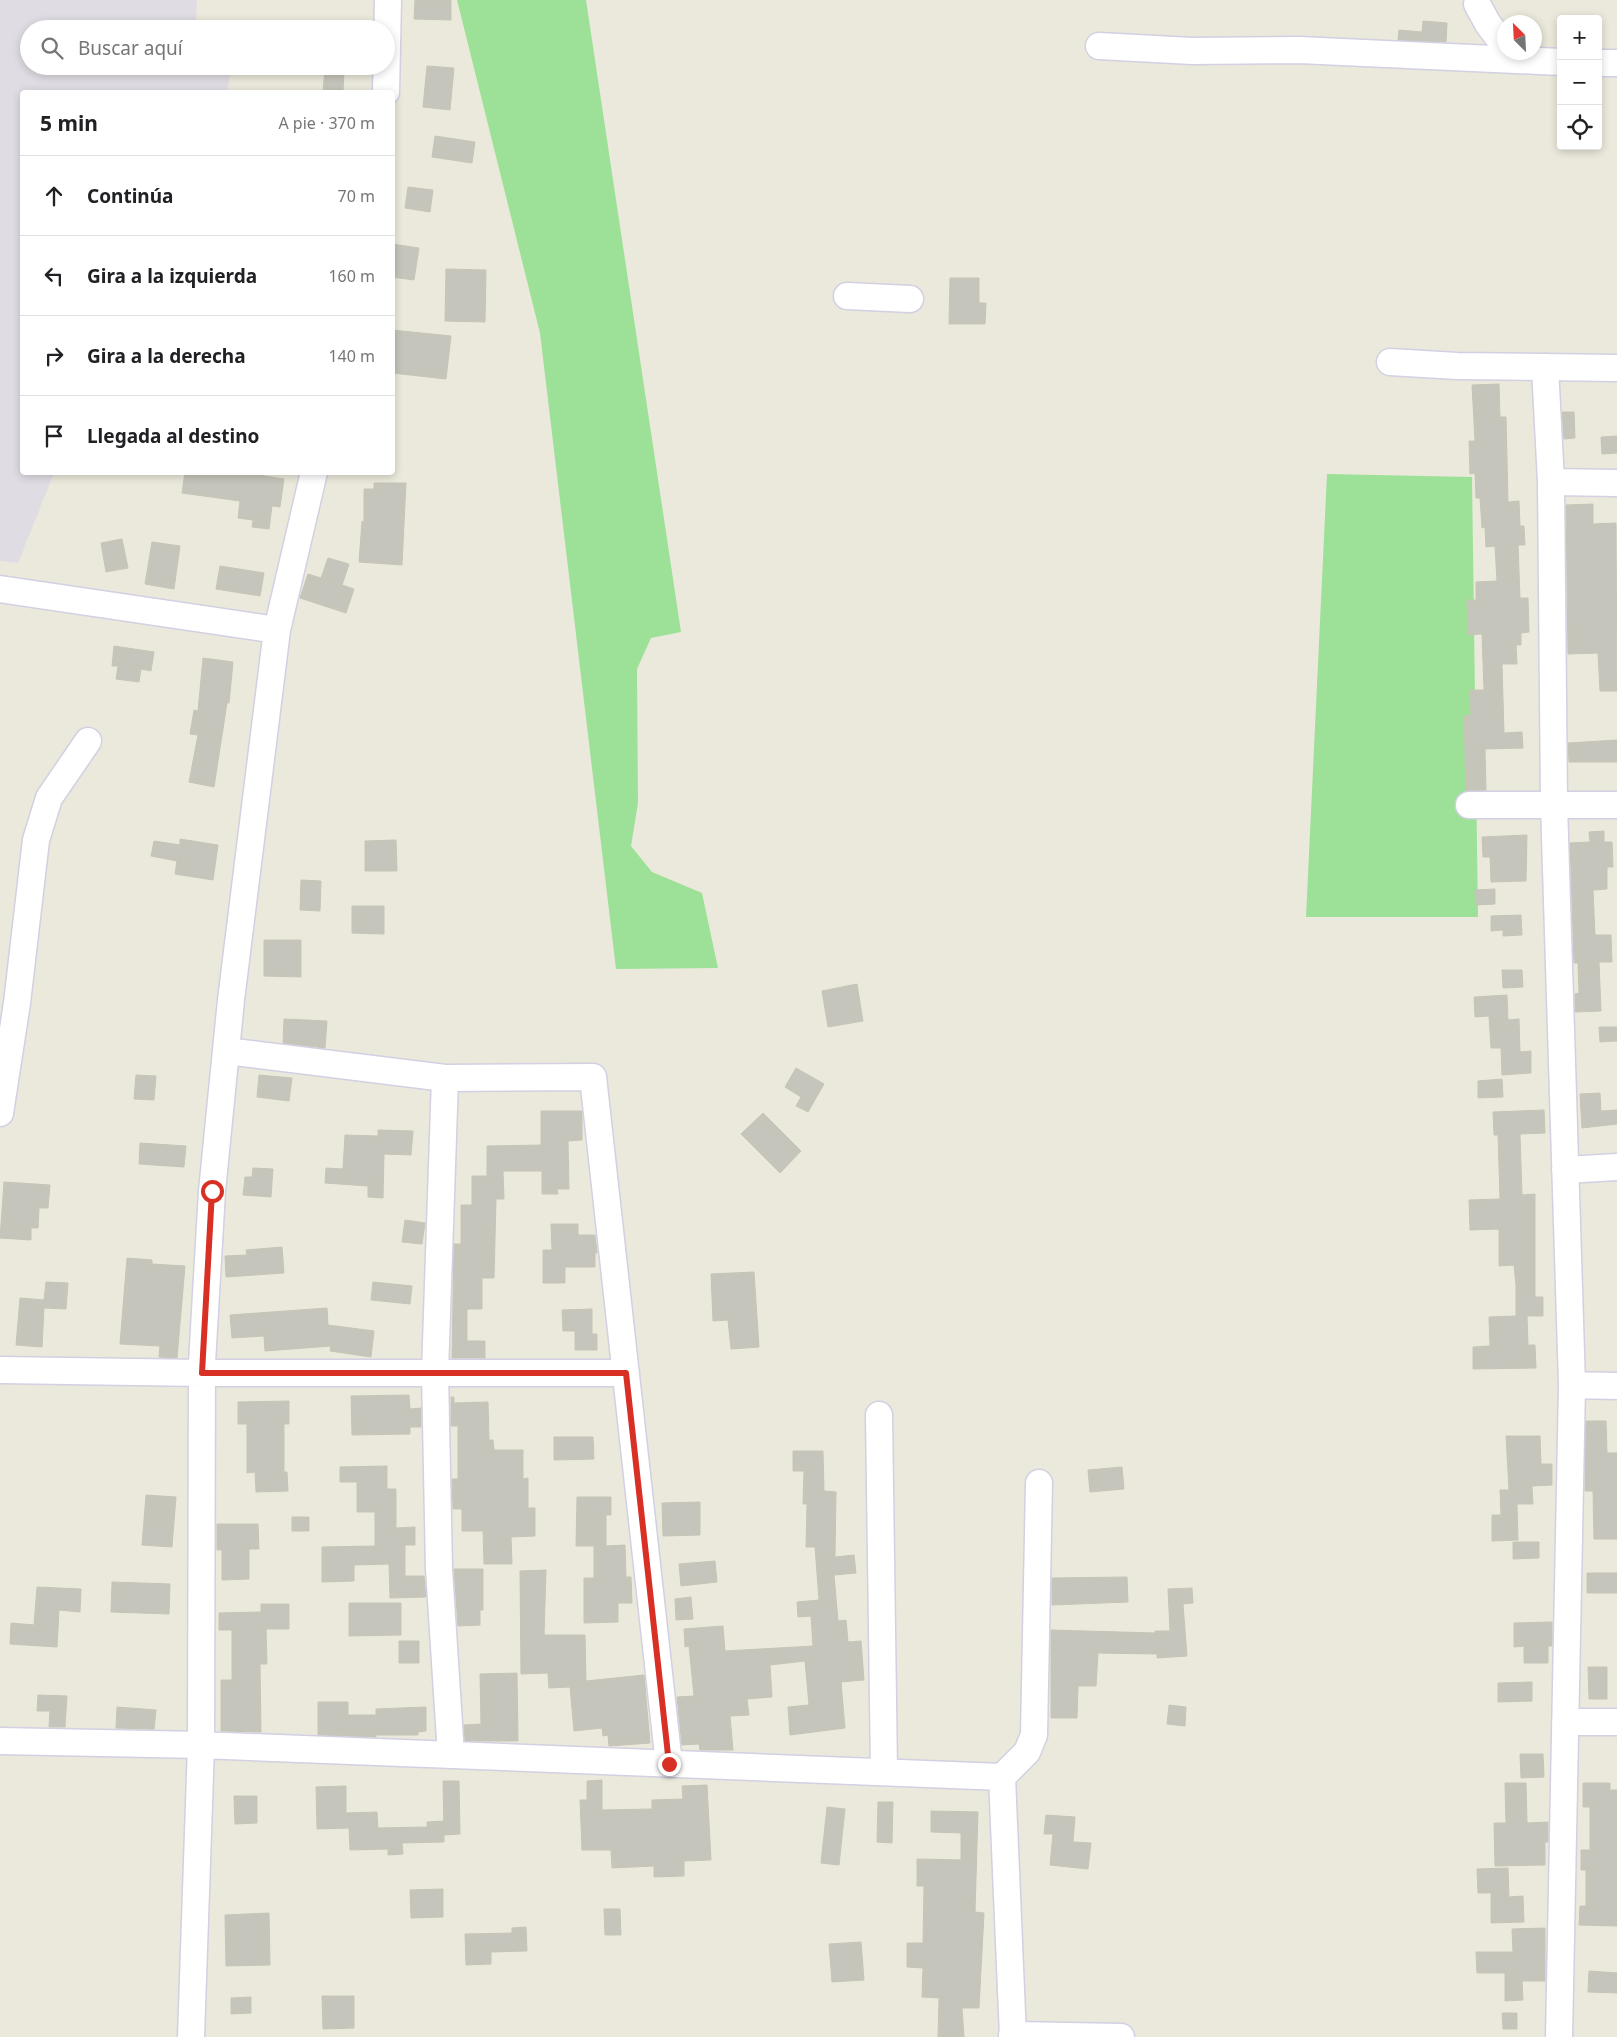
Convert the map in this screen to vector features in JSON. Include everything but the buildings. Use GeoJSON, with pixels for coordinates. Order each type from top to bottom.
{"type":"FeatureCollection","features":[{"type":"Feature","properties":{"kind":"street"},"geometry":{"type":"LineString","coordinates":[[388,0],[388,20]]}},
{"type":"Feature","properties":{"kind":"street"},"geometry":{"type":"LineString","coordinates":[[1477,4],[1497,36]]}},
{"type":"Feature","properties":{"kind":"street"},"geometry":{"type":"LineString","coordinates":[[1099,46],[1192,51],[1299,50],[1497,57]]}},
{"type":"Feature","properties":{"kind":"street"},"geometry":{"type":"LineString","coordinates":[[1542,60],[1557,61]]}},
{"type":"Feature","properties":{"kind":"street"},"geometry":{"type":"LineString","coordinates":[[1602,63],[1617,63]]}},
{"type":"Feature","properties":{"kind":"street"},"geometry":{"type":"LineString","coordinates":[[386,75],[386,90]]}},
{"type":"Feature","properties":{"kind":"street"},"geometry":{"type":"LineString","coordinates":[[847,296],[910,299]]}},
{"type":"Feature","properties":{"kind":"street"},"geometry":{"type":"LineString","coordinates":[[1390,362],[1617,368]]}},
{"type":"Feature","properties":{"kind":"street"},"geometry":{"type":"LineString","coordinates":[[1545,367],[1551,482],[1554,804],[1572,1385],[1559,2037]]}},
{"type":"Feature","properties":{"kind":"street"},"geometry":{"type":"LineString","coordinates":[[191,2037],[201,1745],[202,1373],[212,1191],[226,1051],[277,630],[313,475]]}},
{"type":"Feature","properties":{"kind":"street"},"geometry":{"type":"LineString","coordinates":[[1551,482],[1617,483]]}},
{"type":"Feature","properties":{"kind":"street"},"geometry":{"type":"LineString","coordinates":[[0,589],[277,630]]}},
{"type":"Feature","properties":{"kind":"street"},"geometry":{"type":"LineString","coordinates":[[0,1113],[17,1003],[36,840],[49,798],[88,741]]}},
{"type":"Feature","properties":{"kind":"street"},"geometry":{"type":"LineString","coordinates":[[1469,805],[1617,805]]}},
{"type":"Feature","properties":{"kind":"street"},"geometry":{"type":"LineString","coordinates":[[226,1051],[445,1078],[593,1077],[669,1764]]}},
{"type":"Feature","properties":{"kind":"street"},"geometry":{"type":"LineString","coordinates":[[445,1078],[435,1372],[439,1569],[451,1755]]}},
{"type":"Feature","properties":{"kind":"street"},"geometry":{"type":"LineString","coordinates":[[1565,1170],[1617,1167]]}},
{"type":"Feature","properties":{"kind":"street"},"geometry":{"type":"LineString","coordinates":[[0,1370],[202,1373],[626,1373]]}},
{"type":"Feature","properties":{"kind":"street"},"geometry":{"type":"LineString","coordinates":[[1572,1385],[1617,1386]]}},
{"type":"Feature","properties":{"kind":"street"},"geometry":{"type":"LineString","coordinates":[[879,1415],[884,1772]]}},
{"type":"Feature","properties":{"kind":"street"},"geometry":{"type":"LineString","coordinates":[[0,1741],[201,1745],[1002,1777],[1027,1752],[1034,1735],[1039,1483]]}},
{"type":"Feature","properties":{"kind":"street"},"geometry":{"type":"LineString","coordinates":[[1565,1722],[1617,1722]]}},
{"type":"Feature","properties":{"kind":"street"},"geometry":{"type":"LineString","coordinates":[[1002,1777],[1013,2036],[1121,2037]]}},
{"type":"Feature","properties":{"kind":"shaded area"},"geometry":{"type":"Polygon","coordinates":[[[0,0],[197,0],[196,20],[20,20],[20,75],[230,75],[227,90],[20,90],[20,475],[53,475],[18,563],[0,561],[0,0]]]}},
{"type":"Feature","properties":{"kind":"green space"},"geometry":{"type":"Polygon","coordinates":[[[457,0],[586,0],[681,632],[651,638],[637,669],[638,803],[631,846],[652,872],[702,893],[718,968],[616,969],[540,333],[457,0]]]}},
{"type":"Feature","properties":{"kind":"green space"},"geometry":{"type":"Polygon","coordinates":[[[1327,474],[1472,477],[1478,917],[1306,917],[1327,474]]]}},
{"type":"Feature","properties":{"kind":"route"},"geometry":{"type":"LineString","coordinates":[[212,1191],[202,1373],[626,1373],[669,1764]]}}]}
